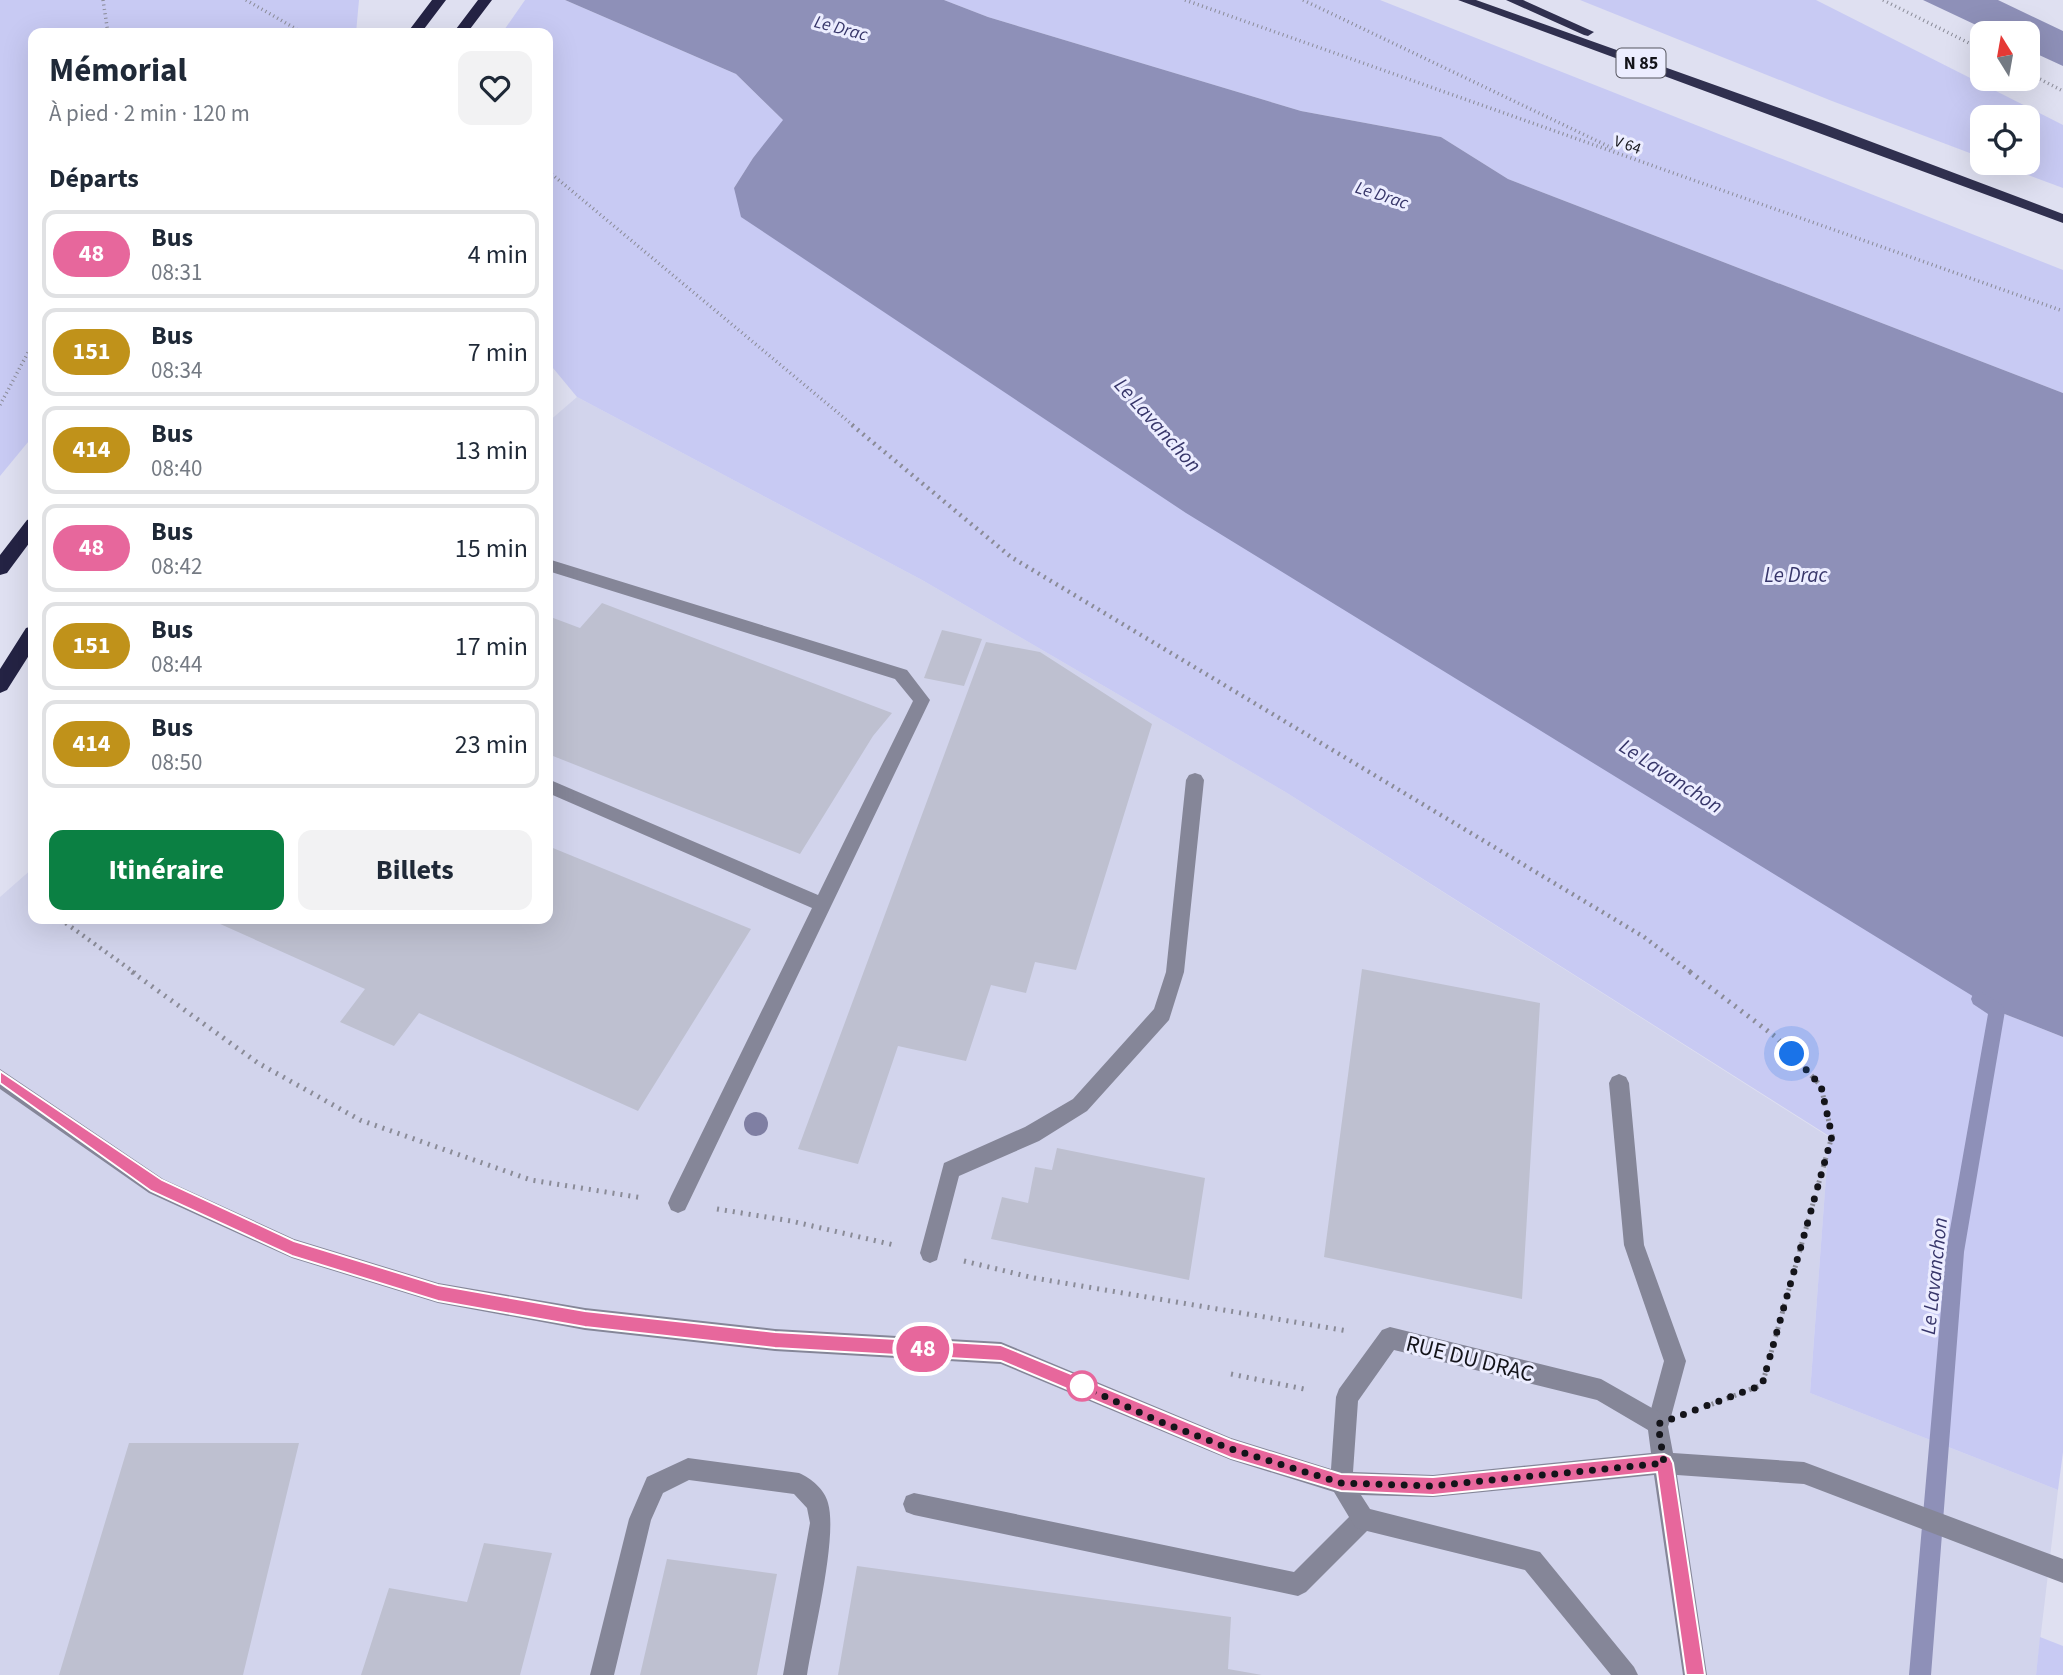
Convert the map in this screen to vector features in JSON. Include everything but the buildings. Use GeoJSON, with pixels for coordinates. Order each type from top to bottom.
{"type":"FeatureCollection","features":[{"type":"Feature","properties":{"kind":"highway"},"geometry":{"type":"LineString","coordinates":[[418,28],[439,0]]}},
{"type":"Feature","properties":{"kind":"highway"},"geometry":{"type":"LineString","coordinates":[[464,28],[485,0]]}},
{"type":"Feature","properties":{"kind":"highway","name":"N 85"},"geometry":{"type":"LineString","coordinates":[[1464,0],[1819,127],[2063,219]]}},
{"type":"Feature","properties":{"kind":"highway","name":"N 85"},"geometry":{"type":"LineString","coordinates":[[1512,0],[1819,127]]}},
{"type":"Feature","properties":{"kind":"highway"},"geometry":{"type":"LineString","coordinates":[[0,569],[28,532]]}},
{"type":"Feature","properties":{"kind":"highway"},"geometry":{"type":"LineString","coordinates":[[0,685],[28,641]]}},
{"type":"Feature","properties":{"kind":"street"},"geometry":{"type":"LineString","coordinates":[[553,567],[901,674],[922,700],[678,1203]]}},
{"type":"Feature","properties":{"kind":"street"},"geometry":{"type":"LineString","coordinates":[[930,1253],[950,1170],[1032,1134],[1080,1105],[1162,1014],[1175,972],[1195,780]]}},
{"type":"Feature","properties":{"kind":"street"},"geometry":{"type":"LineString","coordinates":[[553,788],[823,905]]}},
{"type":"Feature","properties":{"kind":"street"},"geometry":{"type":"LineString","coordinates":[[0,1078],[156,1186],[292,1248],[438,1293],[585,1319],[761,1338],[1001,1353],[1231,1449],[1341,1483],[1433,1486],[1664,1463],[1804,1474],[2059,1569]]}},
{"type":"Feature","properties":{"kind":"street"},"geometry":{"type":"LineString","coordinates":[[1619,1083],[1634,1245],[1675,1361],[1658,1424],[1695,1675]]}},
{"type":"Feature","properties":{"kind":"street","name":"RUE DU DRAC"},"geometry":{"type":"LineString","coordinates":[[1347,1397],[1390,1338],[1601,1390],[1658,1424]]}},
{"type":"Feature","properties":{"kind":"street"},"geometry":{"type":"LineString","coordinates":[[1347,1397],[1341,1483],[1363,1519],[1532,1560],[1626,1675]]}},
{"type":"Feature","properties":{"kind":"street"},"geometry":{"type":"LineString","coordinates":[[602,1675],[640,1519],[655,1485],[688,1469],[799,1484],[817,1502],[821,1523],[795,1675]]}},
{"type":"Feature","properties":{"kind":"street"},"geometry":{"type":"LineString","coordinates":[[914,1504],[1298,1584],[1363,1519]]}},
{"type":"Feature","properties":{"kind":"path"},"geometry":{"type":"LineString","coordinates":[[103,0],[107,28]]}},
{"type":"Feature","properties":{"kind":"path"},"geometry":{"type":"LineString","coordinates":[[246,0],[294,28]]}},
{"type":"Feature","properties":{"kind":"path","name":"V 64"},"geometry":{"type":"LineString","coordinates":[[1185,0],[2063,312]]}},
{"type":"Feature","properties":{"kind":"path"},"geometry":{"type":"LineString","coordinates":[[1303,0],[1637,160]]}},
{"type":"Feature","properties":{"kind":"path"},"geometry":{"type":"LineString","coordinates":[[1883,0],[1970,44]]}},
{"type":"Feature","properties":{"kind":"path"},"geometry":{"type":"LineString","coordinates":[[2040,79],[2063,90]]}},
{"type":"Feature","properties":{"kind":"path"},"geometry":{"type":"LineString","coordinates":[[553,175],[1011,557],[1644,937],[1777,1038],[1821,1086],[1832,1136],[1762,1385],[1658,1424]]}},
{"type":"Feature","properties":{"kind":"path"},"geometry":{"type":"LineString","coordinates":[[0,405],[28,352]]}},
{"type":"Feature","properties":{"kind":"path"},"geometry":{"type":"LineString","coordinates":[[1231,1374],[1347,1397]]}},
{"type":"Feature","properties":{"kind":"shaded area"},"geometry":{"type":"Polygon","coordinates":[[[0,0],[359,0],[356,28],[28,28],[28,442],[0,476],[0,0]]]}},
{"type":"Feature","properties":{"kind":"shaded area"},"geometry":{"type":"Polygon","coordinates":[[[525,0],[565,0],[736,74],[784,121],[753,158],[734,188],[1997,1011],[2063,1037],[2063,1452],[2058,1490],[1810,1393],[1829,1136],[1287,793],[922,580],[577,397],[553,368],[553,28],[505,28],[525,0]]]}},
{"type":"Feature","properties":{"kind":"shaded area"},"geometry":{"type":"Polygon","coordinates":[[[944,0],[1380,0],[2063,270],[2063,393],[1508,179],[1441,137],[1301,111],[988,17],[944,0]]]}},
{"type":"Feature","properties":{"kind":"shaded area"},"geometry":{"type":"Polygon","coordinates":[[[1580,0],[1816,0],[1970,78],[1970,91],[1996,91],[2023,105],[1970,105],[1970,153],[1580,0]]]}},
{"type":"Feature","properties":{"kind":"shaded area"},"geometry":{"type":"Polygon","coordinates":[[[2040,113],[2063,125],[2063,188],[2028,175],[2040,175],[2040,113]]]}},
{"type":"Feature","properties":{"kind":"shaded area"},"geometry":{"type":"Polygon","coordinates":[[[577,397],[922,580],[1287,793],[1829,1137],[1810,1393],[2058,1490],[2036,1675],[0,1675],[0,897],[28,872],[28,924],[553,924],[553,418],[577,397]]]}},
{"type":"Feature","properties":{"kind":"shaded area"},"geometry":{"type":"Polygon","coordinates":[[[2040,1637],[2063,1646],[2063,1675],[2036,1675],[2040,1637]]]}},
{"type":"Feature","properties":{"kind":"water","name":"Le Drac"},"geometry":{"type":"Polygon","coordinates":[[[565,0],[944,0],[988,17],[1301,111],[1441,137],[1508,179],[2063,393],[2063,1037],[1997,1011],[1186,513],[741,217],[734,188],[753,158],[783,120],[736,74],[565,0]]]}},
{"type":"Feature","properties":{"kind":"water"},"geometry":{"type":"Polygon","coordinates":[[[1923,0],[1998,0],[2063,31],[2063,66],[2040,55],[2040,21],[1970,22],[1923,0]]]}},
{"type":"Feature","properties":{"kind":"waterway","name":"Le Lavanchon"},"geometry":{"type":"LineString","coordinates":[[1920,1675],[1955,1252],[1997,1011],[1979,999]]}},
{"type":"Feature","properties":{"kind":"bus line","name":"48"},"geometry":{"type":"LineString","coordinates":[[0,1078],[156,1186],[292,1248],[438,1293],[585,1319],[775,1340],[1001,1353],[1156,1420],[1231,1449],[1341,1483],[1433,1486],[1664,1463],[1695,1675]]}},
{"type":"Feature","properties":{"kind":"route"},"geometry":{"type":"LineString","coordinates":[[1082,1386],[1156,1420],[1231,1449],[1341,1483],[1433,1486],[1664,1463],[1658,1424],[1762,1385],[1832,1136],[1821,1086],[1792,1054]]}}]}
